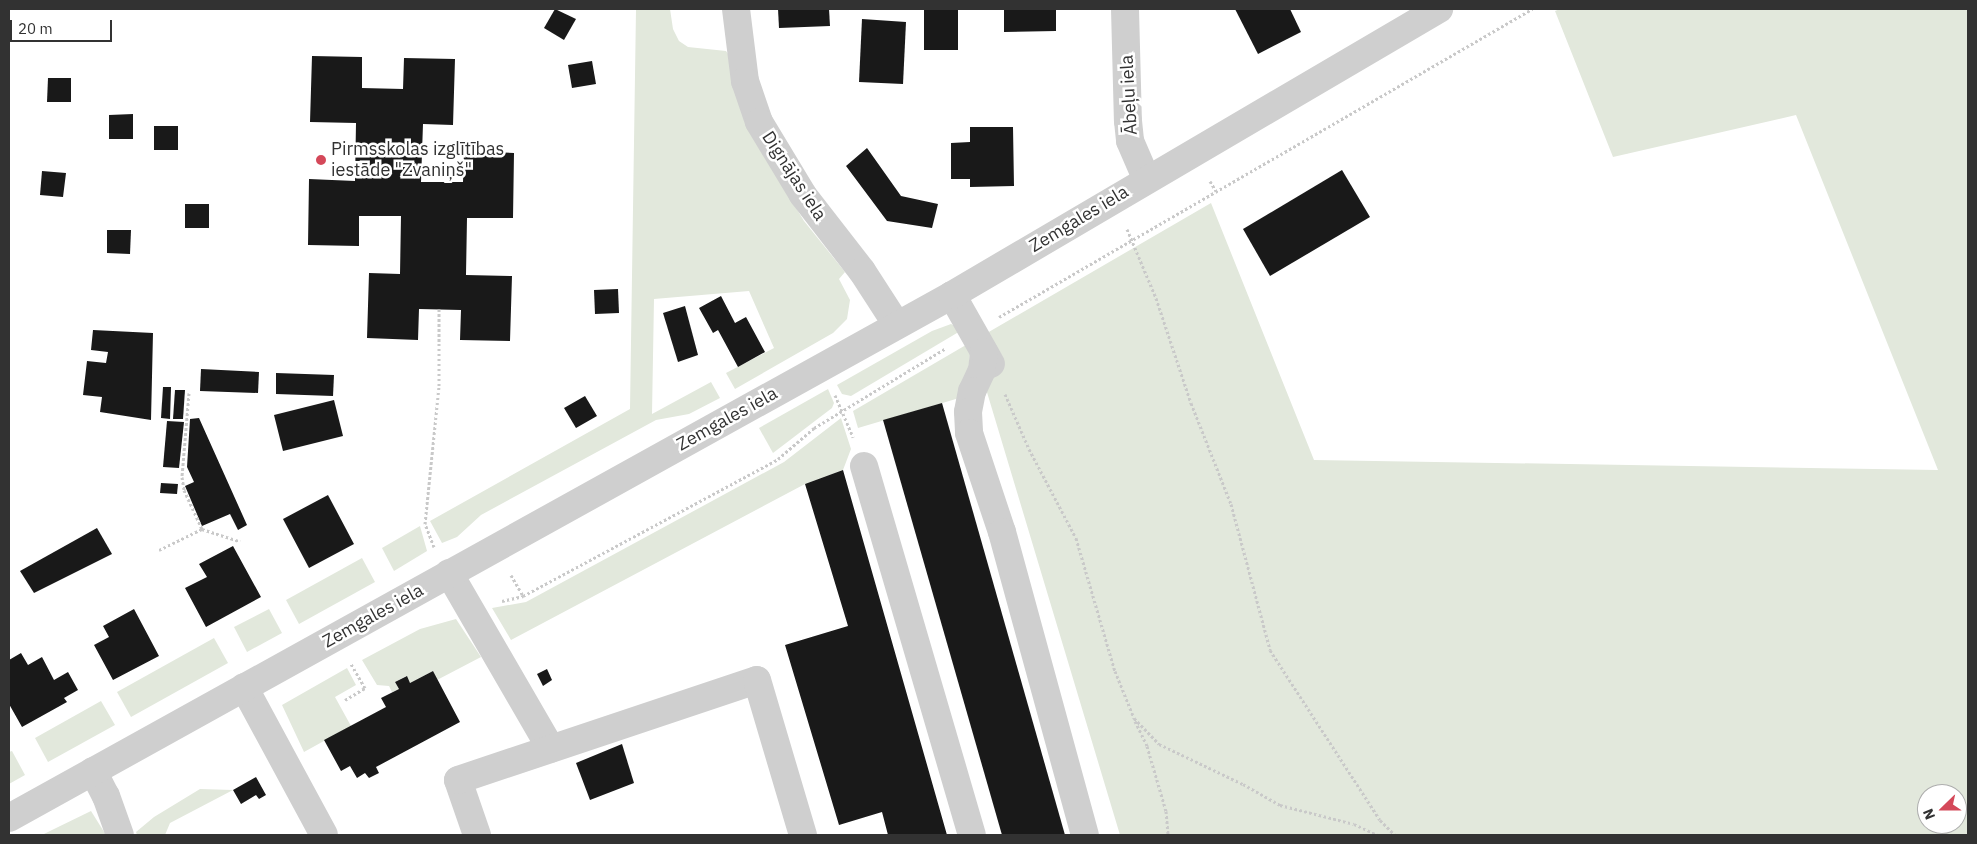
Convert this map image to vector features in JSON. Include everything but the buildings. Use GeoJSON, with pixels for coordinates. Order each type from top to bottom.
{"type":"FeatureCollection","features":[{"type":"Feature","properties":{"kind":"street","name":"Dignājas iela"},"geometry":{"type":"LineString","coordinates":[[736,9],[745,81],[759,122],[803,195],[862,270],[896,325]]}},
{"type":"Feature","properties":{"kind":"street","name":"Ābeļu iela"},"geometry":{"type":"LineString","coordinates":[[1125,9],[1130,142],[1146,178]]}},
{"type":"Feature","properties":{"kind":"street","name":"Zemgales iela"},"geometry":{"type":"LineString","coordinates":[[9,818],[244,687],[443,564],[952,295],[1146,178],[1439,9]]}},
{"type":"Feature","properties":{"kind":"street"},"geometry":{"type":"LineString","coordinates":[[952,295],[983,349],[982,370],[972,390],[968,412],[969,433],[1002,532],[1085,835]]}},
{"type":"Feature","properties":{"kind":"street"},"geometry":{"type":"LineString","coordinates":[[864,466],[972,835]]}},
{"type":"Feature","properties":{"kind":"street"},"geometry":{"type":"LineString","coordinates":[[443,564],[551,749]]}},
{"type":"Feature","properties":{"kind":"street"},"geometry":{"type":"LineString","coordinates":[[477,835],[458,780],[757,680],[803,835]]}},
{"type":"Feature","properties":{"kind":"street"},"geometry":{"type":"LineString","coordinates":[[244,687],[324,835]]}},
{"type":"Feature","properties":{"kind":"street"},"geometry":{"type":"LineString","coordinates":[[93,771],[106,796],[120,835]]}},
{"type":"Feature","properties":{"kind":"path"},"geometry":{"type":"LineString","coordinates":[[470,608],[523,596],[778,458],[843,409],[983,349],[1130,241],[1532,9]]}},
{"type":"Feature","properties":{"kind":"path"},"geometry":{"type":"LineString","coordinates":[[1130,241],[1156,298],[1190,404],[1231,504],[1270,650],[1380,820],[1395,835]]}},
{"type":"Feature","properties":{"kind":"path"},"geometry":{"type":"LineString","coordinates":[[440,309],[439,386],[425,524],[443,564]]}},
{"type":"Feature","properties":{"kind":"path"},"geometry":{"type":"LineString","coordinates":[[983,349],[1029,449],[1076,538],[1115,672],[1147,746],[1166,811],[1168,835]]}},
{"type":"Feature","properties":{"kind":"path"},"geometry":{"type":"LineString","coordinates":[[189,393],[182,477],[184,490],[202,529]]}},
{"type":"Feature","properties":{"kind":"path"},"geometry":{"type":"LineString","coordinates":[[159,550],[202,529],[240,541]]}},
{"type":"Feature","properties":{"kind":"path"},"geometry":{"type":"LineString","coordinates":[[341,666],[358,657]]}},
{"type":"Feature","properties":{"kind":"path"},"geometry":{"type":"LineString","coordinates":[[344,700],[365,688],[350,662]]}},
{"type":"Feature","properties":{"kind":"path"},"geometry":{"type":"LineString","coordinates":[[1134,718],[1159,744],[1243,784],[1280,805],[1354,824],[1378,835]]}},
{"type":"Feature","properties":{"kind":"shaded area"},"geometry":{"type":"Polygon","coordinates":[[[636,9],[670,9],[673,29],[679,41],[688,47],[726,51],[731,58],[760,149],[804,221],[845,272],[839,279],[850,300],[847,319],[833,333],[735,389],[726,373],[774,348],[749,291],[654,299],[652,414],[711,382],[720,398],[689,414],[656,420],[481,515],[457,537],[442,543],[430,521],[630,409],[636,9]]]}},
{"type":"Feature","properties":{"kind":"shaded area"},"geometry":{"type":"Polygon","coordinates":[[[1560,9],[1968,9],[1968,835],[1120,835],[980,369],[1003,357],[987,333],[1211,203],[1314,460],[1938,470],[1796,115],[1613,157],[1555,11],[1560,9]]]}},
{"type":"Feature","properties":{"kind":"shaded area"},"geometry":{"type":"Polygon","coordinates":[[[951,324],[962,330],[851,396],[842,394],[837,385],[932,331],[951,324]]]}},
{"type":"Feature","properties":{"kind":"shaded area"},"geometry":{"type":"Polygon","coordinates":[[[971,342],[966,396],[858,428],[853,411],[971,342]]]}},
{"type":"Feature","properties":{"kind":"shaded area"},"geometry":{"type":"Polygon","coordinates":[[[828,389],[834,403],[832,408],[773,453],[759,428],[828,389]]]}},
{"type":"Feature","properties":{"kind":"shaded area"},"geometry":{"type":"Polygon","coordinates":[[[841,418],[851,449],[843,470],[805,484],[511,640],[492,608],[526,602],[784,462],[841,418]]]}},
{"type":"Feature","properties":{"kind":"shaded area"},"geometry":{"type":"Polygon","coordinates":[[[420,526],[427,551],[394,571],[382,548],[420,526]]]}},
{"type":"Feature","properties":{"kind":"shaded area"},"geometry":{"type":"Polygon","coordinates":[[[362,558],[375,582],[299,624],[286,600],[362,558]]]}},
{"type":"Feature","properties":{"kind":"shaded area"},"geometry":{"type":"Polygon","coordinates":[[[269,609],[282,633],[247,652],[234,627],[269,609]]]}},
{"type":"Feature","properties":{"kind":"shaded area"},"geometry":{"type":"Polygon","coordinates":[[[456,619],[481,657],[437,680],[433,671],[410,683],[406,676],[395,682],[399,689],[392,692],[389,686],[377,685],[362,660],[420,629],[456,619]]]}},
{"type":"Feature","properties":{"kind":"shaded area"},"geometry":{"type":"Polygon","coordinates":[[[214,638],[228,663],[131,717],[117,692],[214,638]]]}},
{"type":"Feature","properties":{"kind":"shaded area"},"geometry":{"type":"Polygon","coordinates":[[[347,668],[356,685],[335,697],[351,726],[304,752],[282,705],[347,668]]]}},
{"type":"Feature","properties":{"kind":"shaded area"},"geometry":{"type":"Polygon","coordinates":[[[101,701],[115,725],[48,762],[35,738],[101,701]]]}},
{"type":"Feature","properties":{"kind":"shaded area"},"geometry":{"type":"Polygon","coordinates":[[[12,751],[25,775],[9,784],[9,752],[12,751]]]}},
{"type":"Feature","properties":{"kind":"shaded area"},"geometry":{"type":"Polygon","coordinates":[[[200,789],[233,790],[170,823],[165,835],[137,835],[136,832],[154,817],[200,789]]]}},
{"type":"Feature","properties":{"kind":"shaded area"},"geometry":{"type":"Polygon","coordinates":[[[91,811],[106,835],[42,835],[52,830],[91,811]]]}},
{"type":"Feature","properties":{"kind":"place","name":"Pirmsskolas izglītības iestāde \"Zvaniņš\""},"geometry":{"type":"Point","coordinates":[321,160]}}]}
